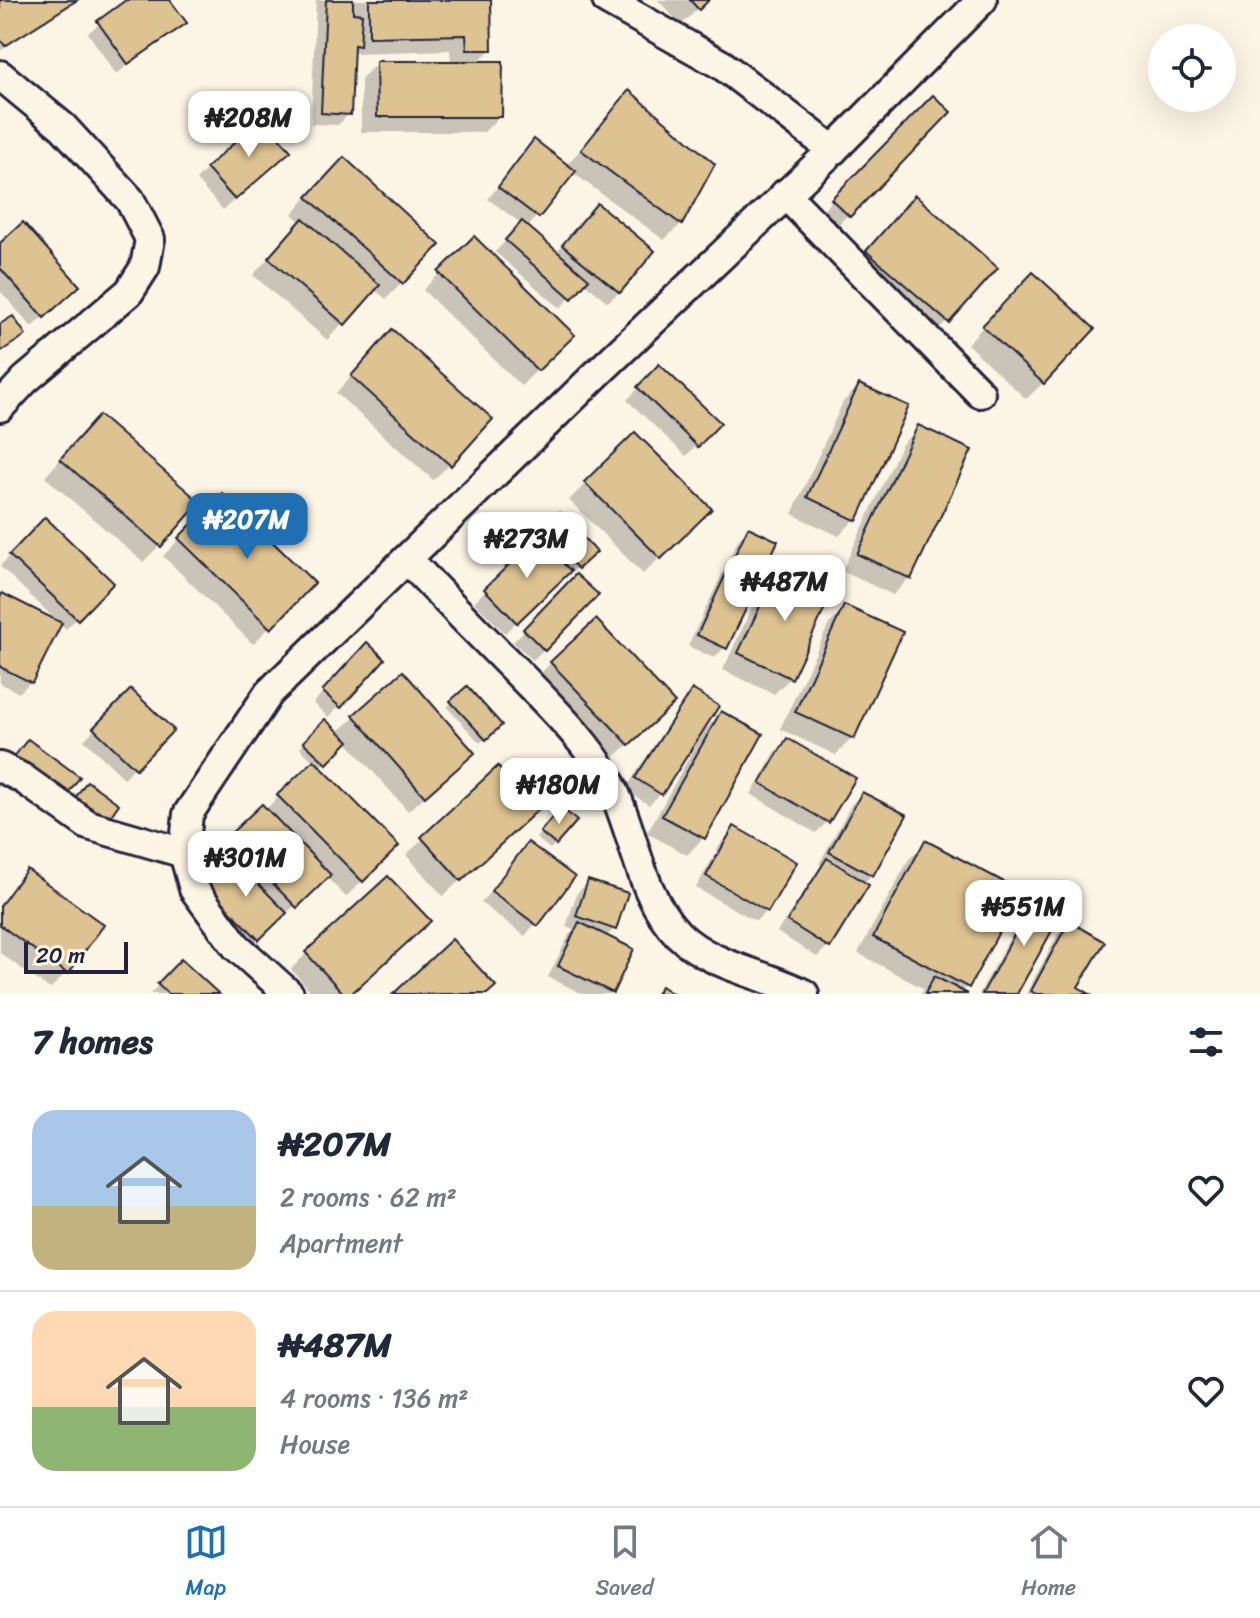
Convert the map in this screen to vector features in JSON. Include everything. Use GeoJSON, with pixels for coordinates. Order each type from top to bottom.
{"type":"FeatureCollection","features":[{"type":"Feature","properties":{"kind":"street"},"geometry":{"type":"LineString","coordinates":[[607,0],[722,65],[833,150]]}},
{"type":"Feature","properties":{"kind":"street"},"geometry":{"type":"LineString","coordinates":[[289,994],[236,946],[194,889],[184,853],[188,814],[269,693],[833,150],[982,0]]}},
{"type":"Feature","properties":{"kind":"street"},"geometry":{"type":"LineString","coordinates":[[0,75],[63,127],[121,190],[130,200],[150,239],[145,267],[129,292],[25,380],[0,407]]}},
{"type":"Feature","properties":{"kind":"street"},"geometry":{"type":"LineString","coordinates":[[785,194],[980,393]]}},
{"type":"Feature","properties":{"kind":"street"},"geometry":{"type":"LineString","coordinates":[[407,559],[577,738],[610,784],[643,876],[678,934],[733,967],[804,994]]}},
{"type":"Feature","properties":{"kind":"street"},"geometry":{"type":"LineString","coordinates":[[0,767],[22,778],[88,825],[184,853]]}},
{"type":"Feature","properties":{"kind":"building"},"geometry":{"type":"Polygon","coordinates":[[[0,0],[77,0],[5,46],[0,39],[0,0]]]}},
{"type":"Feature","properties":{"kind":"building"},"geometry":{"type":"Polygon","coordinates":[[[126,0],[170,0],[187,23],[128,64],[97,21],[126,0]]]}},
{"type":"Feature","properties":{"kind":"building"},"geometry":{"type":"Polygon","coordinates":[[[326,0],[353,0],[353,13],[362,14],[360,46],[354,45],[351,115],[321,113],[326,0]]]}},
{"type":"Feature","properties":{"kind":"building"},"geometry":{"type":"Polygon","coordinates":[[[369,0],[491,0],[492,50],[467,50],[466,35],[369,37],[369,0]]]}},
{"type":"Feature","properties":{"kind":"building"},"geometry":{"type":"Polygon","coordinates":[[[690,0],[709,0],[699,10],[690,0]]]}},
{"type":"Feature","properties":{"kind":"building"},"geometry":{"type":"Polygon","coordinates":[[[376,61],[503,61],[502,117],[377,117],[376,61]]]}},
{"type":"Feature","properties":{"kind":"building"},"geometry":{"type":"Polygon","coordinates":[[[629,90],[715,164],[682,225],[581,150],[629,90]]]}},
{"type":"Feature","properties":{"kind":"building"},"geometry":{"type":"Polygon","coordinates":[[[933,95],[951,112],[850,217],[831,199],[933,95]]]}},
{"type":"Feature","properties":{"kind":"building"},"geometry":{"type":"Polygon","coordinates":[[[262,118],[291,151],[235,200],[206,168],[262,118]]]}},
{"type":"Feature","properties":{"kind":"building"},"geometry":{"type":"Polygon","coordinates":[[[534,139],[576,171],[539,218],[498,187],[534,139]]]}},
{"type":"Feature","properties":{"kind":"building"},"geometry":{"type":"Polygon","coordinates":[[[344,157],[440,245],[403,284],[307,197],[344,157]]]}},
{"type":"Feature","properties":{"kind":"building"},"geometry":{"type":"Polygon","coordinates":[[[915,195],[998,268],[949,323],[866,251],[915,195]]]}},
{"type":"Feature","properties":{"kind":"building"},"geometry":{"type":"Polygon","coordinates":[[[597,203],[655,251],[620,293],[562,245],[597,203]]]}},
{"type":"Feature","properties":{"kind":"building"},"geometry":{"type":"Polygon","coordinates":[[[303,218],[380,285],[345,325],[268,258],[303,218]]]}},
{"type":"Feature","properties":{"kind":"building"},"geometry":{"type":"Polygon","coordinates":[[[522,221],[589,279],[572,299],[505,240],[522,221]]]}},
{"type":"Feature","properties":{"kind":"building"},"geometry":{"type":"Polygon","coordinates":[[[23,222],[80,286],[44,318],[0,268],[0,243],[23,222]]]}},
{"type":"Feature","properties":{"kind":"building"},"geometry":{"type":"Polygon","coordinates":[[[474,236],[575,335],[538,371],[438,272],[474,236]]]}},
{"type":"Feature","properties":{"kind":"building"},"geometry":{"type":"Polygon","coordinates":[[[1033,272],[1095,329],[1044,384],[982,326],[1033,272]]]}},
{"type":"Feature","properties":{"kind":"building"},"geometry":{"type":"Polygon","coordinates":[[[13,316],[26,335],[0,352],[0,324],[13,316]]]}},
{"type":"Feature","properties":{"kind":"building"},"geometry":{"type":"Polygon","coordinates":[[[392,329],[493,419],[451,466],[351,376],[392,329]]]}},
{"type":"Feature","properties":{"kind":"building"},"geometry":{"type":"Polygon","coordinates":[[[659,364],[721,423],[698,447],[637,387],[659,364]]]}},
{"type":"Feature","properties":{"kind":"building"},"geometry":{"type":"Polygon","coordinates":[[[859,384],[909,406],[857,521],[807,497],[859,384]]]}},
{"type":"Feature","properties":{"kind":"building"},"geometry":{"type":"Polygon","coordinates":[[[99,415],[200,502],[161,547],[60,459],[99,415]]]}},
{"type":"Feature","properties":{"kind":"building"},"geometry":{"type":"Polygon","coordinates":[[[918,425],[972,450],[911,579],[857,554],[918,425]]]}},
{"type":"Feature","properties":{"kind":"building"},"geometry":{"type":"Polygon","coordinates":[[[635,432],[712,509],[661,559],[584,482],[635,432]]]}},
{"type":"Feature","properties":{"kind":"building"},"geometry":{"type":"Polygon","coordinates":[[[222,493],[315,583],[271,629],[178,538],[222,493]]]}},
{"type":"Feature","properties":{"kind":"building"},"geometry":{"type":"Polygon","coordinates":[[[560,513],[597,552],[578,569],[542,530],[560,513]]]}},
{"type":"Feature","properties":{"kind":"building"},"geometry":{"type":"Polygon","coordinates":[[[45,517],[114,583],[78,620],[9,555],[45,517]]]}},
{"type":"Feature","properties":{"kind":"building"},"geometry":{"type":"Polygon","coordinates":[[[748,527],[778,541],[727,649],[697,635],[748,527]]]}},
{"type":"Feature","properties":{"kind":"building"},"geometry":{"type":"Polygon","coordinates":[[[537,537],[571,571],[517,623],[484,589],[537,537]]]}},
{"type":"Feature","properties":{"kind":"building"},"geometry":{"type":"Polygon","coordinates":[[[778,568],[832,593],[792,679],[738,653],[778,568]]]}},
{"type":"Feature","properties":{"kind":"building"},"geometry":{"type":"Polygon","coordinates":[[[576,574],[599,595],[545,651],[523,629],[576,574]]]}},
{"type":"Feature","properties":{"kind":"building"},"geometry":{"type":"Polygon","coordinates":[[[2,593],[62,623],[32,683],[0,667],[2,593]]]}},
{"type":"Feature","properties":{"kind":"building"},"geometry":{"type":"Polygon","coordinates":[[[844,605],[903,632],[854,739],[795,712],[844,605]]]}},
{"type":"Feature","properties":{"kind":"building"},"geometry":{"type":"Polygon","coordinates":[[[596,619],[675,703],[629,745],[550,662],[596,619]]]}},
{"type":"Feature","properties":{"kind":"building"},"geometry":{"type":"Polygon","coordinates":[[[367,642],[385,659],[341,708],[322,691],[367,642]]]}},
{"type":"Feature","properties":{"kind":"building"},"geometry":{"type":"Polygon","coordinates":[[[403,671],[475,753],[425,797],[353,715],[403,671]]]}},
{"type":"Feature","properties":{"kind":"building"},"geometry":{"type":"Polygon","coordinates":[[[467,686],[502,725],[486,740],[450,701],[467,686]]]}},
{"type":"Feature","properties":{"kind":"building"},"geometry":{"type":"Polygon","coordinates":[[[131,689],[174,730],[136,769],[93,728],[131,689]]]}},
{"type":"Feature","properties":{"kind":"building"},"geometry":{"type":"Polygon","coordinates":[[[692,689],[719,706],[662,795],[635,778],[692,689]]]}},
{"type":"Feature","properties":{"kind":"building"},"geometry":{"type":"Polygon","coordinates":[[[721,711],[763,734],[705,839],[662,816],[721,711]]]}},
{"type":"Feature","properties":{"kind":"building"},"geometry":{"type":"Polygon","coordinates":[[[325,719],[349,741],[327,764],[303,742],[325,719]]]}},
{"type":"Feature","properties":{"kind":"building"},"geometry":{"type":"Polygon","coordinates":[[[787,738],[856,778],[829,823],[760,783],[787,738]]]}},
{"type":"Feature","properties":{"kind":"building"},"geometry":{"type":"Polygon","coordinates":[[[28,739],[80,777],[62,801],[10,762],[28,739]]]}},
{"type":"Feature","properties":{"kind":"building"},"geometry":{"type":"Polygon","coordinates":[[[314,760],[399,846],[363,882],[277,795],[314,760]]]}},
{"type":"Feature","properties":{"kind":"building"},"geometry":{"type":"Polygon","coordinates":[[[498,766],[538,810],[461,881],[421,837],[498,766]]]}},
{"type":"Feature","properties":{"kind":"building"},"geometry":{"type":"Polygon","coordinates":[[[87,781],[119,804],[103,827],[71,804],[87,781]]]}},
{"type":"Feature","properties":{"kind":"building"},"geometry":{"type":"Polygon","coordinates":[[[862,792],[907,815],[873,876],[829,852],[862,792]]]}},
{"type":"Feature","properties":{"kind":"building"},"geometry":{"type":"Polygon","coordinates":[[[262,804],[331,875],[297,908],[227,837],[262,804]]]}},
{"type":"Feature","properties":{"kind":"building"},"geometry":{"type":"Polygon","coordinates":[[[561,807],[577,821],[556,845],[540,832],[561,807]]]}},
{"type":"Feature","properties":{"kind":"building"},"geometry":{"type":"Polygon","coordinates":[[[734,826],[797,862],[768,912],[706,876],[734,826]]]}},
{"type":"Feature","properties":{"kind":"building"},"geometry":{"type":"Polygon","coordinates":[[[925,840],[1021,891],[969,988],[873,937],[925,840]]]}},
{"type":"Feature","properties":{"kind":"building"},"geometry":{"type":"Polygon","coordinates":[[[528,842],[575,877],[538,926],[491,891],[528,842]]]}},
{"type":"Feature","properties":{"kind":"building"},"geometry":{"type":"Polygon","coordinates":[[[233,858],[287,913],[259,940],[205,885],[233,858]]]}},
{"type":"Feature","properties":{"kind":"building"},"geometry":{"type":"Polygon","coordinates":[[[827,858],[869,885],[830,948],[787,921],[827,858]]]}},
{"type":"Feature","properties":{"kind":"building"},"geometry":{"type":"Polygon","coordinates":[[[27,869],[104,925],[68,974],[0,925],[0,906],[27,869]]]}},
{"type":"Feature","properties":{"kind":"building"},"geometry":{"type":"Polygon","coordinates":[[[388,876],[431,921],[351,994],[344,994],[305,952],[388,876]]]}},
{"type":"Feature","properties":{"kind":"building"},"geometry":{"type":"Polygon","coordinates":[[[588,880],[628,893],[616,930],[576,916],[588,880]]]}},
{"type":"Feature","properties":{"kind":"building"},"geometry":{"type":"Polygon","coordinates":[[[1036,895],[1064,909],[1017,994],[982,994],[1036,895]]]}},
{"type":"Feature","properties":{"kind":"building"},"geometry":{"type":"Polygon","coordinates":[[[1069,921],[1105,942],[1078,987],[1090,994],[1036,994],[1031,991],[1069,921]]]}},
{"type":"Feature","properties":{"kind":"building"},"geometry":{"type":"Polygon","coordinates":[[[579,922],[634,949],[613,993],[558,966],[579,922]]]}},
{"type":"Feature","properties":{"kind":"building"},"geometry":{"type":"Polygon","coordinates":[[[452,939],[496,986],[487,994],[393,994],[452,939]]]}},
{"type":"Feature","properties":{"kind":"building"},"geometry":{"type":"Polygon","coordinates":[[[181,959],[219,994],[168,994],[157,984],[181,959]]]}},
{"type":"Feature","properties":{"kind":"building"},"geometry":{"type":"Polygon","coordinates":[[[934,976],[968,994],[925,994],[934,976]]]}},
{"type":"Feature","properties":{"kind":"building"},"geometry":{"type":"Polygon","coordinates":[[[661,986],[673,994],[656,994],[661,986]]]}}]}
